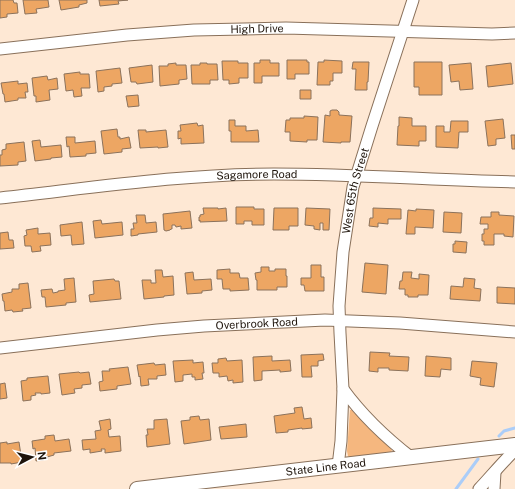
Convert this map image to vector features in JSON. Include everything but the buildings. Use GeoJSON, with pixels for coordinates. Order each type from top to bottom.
{"type":"FeatureCollection","features":[{"type":"Feature","properties":{"kind":"main road","name":"State Line Road"},"geometry":{"type":"LineString","coordinates":[[137,489],[515,445]]}},
{"type":"Feature","properties":{"kind":"street","name":"West 65th Street"},"geometry":{"type":"LineString","coordinates":[[338,466],[341,441],[343,389],[339,306],[343,252],[357,175],[413,0]]}},
{"type":"Feature","properties":{"kind":"street","name":"High Drive"},"geometry":{"type":"LineString","coordinates":[[0,49],[127,35],[194,30],[286,28],[492,34],[515,33]]}},
{"type":"Feature","properties":{"kind":"street","name":"Sagamore Road"},"geometry":{"type":"LineString","coordinates":[[0,198],[156,180],[225,175],[357,175],[515,182]]}},
{"type":"Feature","properties":{"kind":"street","name":"Overbrook Road"},"geometry":{"type":"LineString","coordinates":[[0,348],[204,326],[318,321],[400,323],[515,332]]}},
{"type":"Feature","properties":{"kind":"street"},"geometry":{"type":"LineString","coordinates":[[343,389],[355,406],[390,440],[412,458]]}},
{"type":"Feature","properties":{"kind":"street"},"geometry":{"type":"LineString","coordinates":[[479,489],[515,450]]}},
{"type":"Feature","properties":{"kind":"street"},"geometry":{"type":"LineString","coordinates":[[494,489],[495,472]]}},
{"type":"Feature","properties":{"kind":"shaded area"},"geometry":{"type":"Polygon","coordinates":[[[350,410],[353,410],[390,447],[392,451],[390,453],[348,456],[347,451],[350,410]]]}},
{"type":"Feature","properties":{"kind":"waterway"},"geometry":{"type":"LineString","coordinates":[[499,436],[504,431],[515,428]]}},
{"type":"Feature","properties":{"kind":"waterway"},"geometry":{"type":"LineString","coordinates":[[456,489],[478,459]]}}]}
